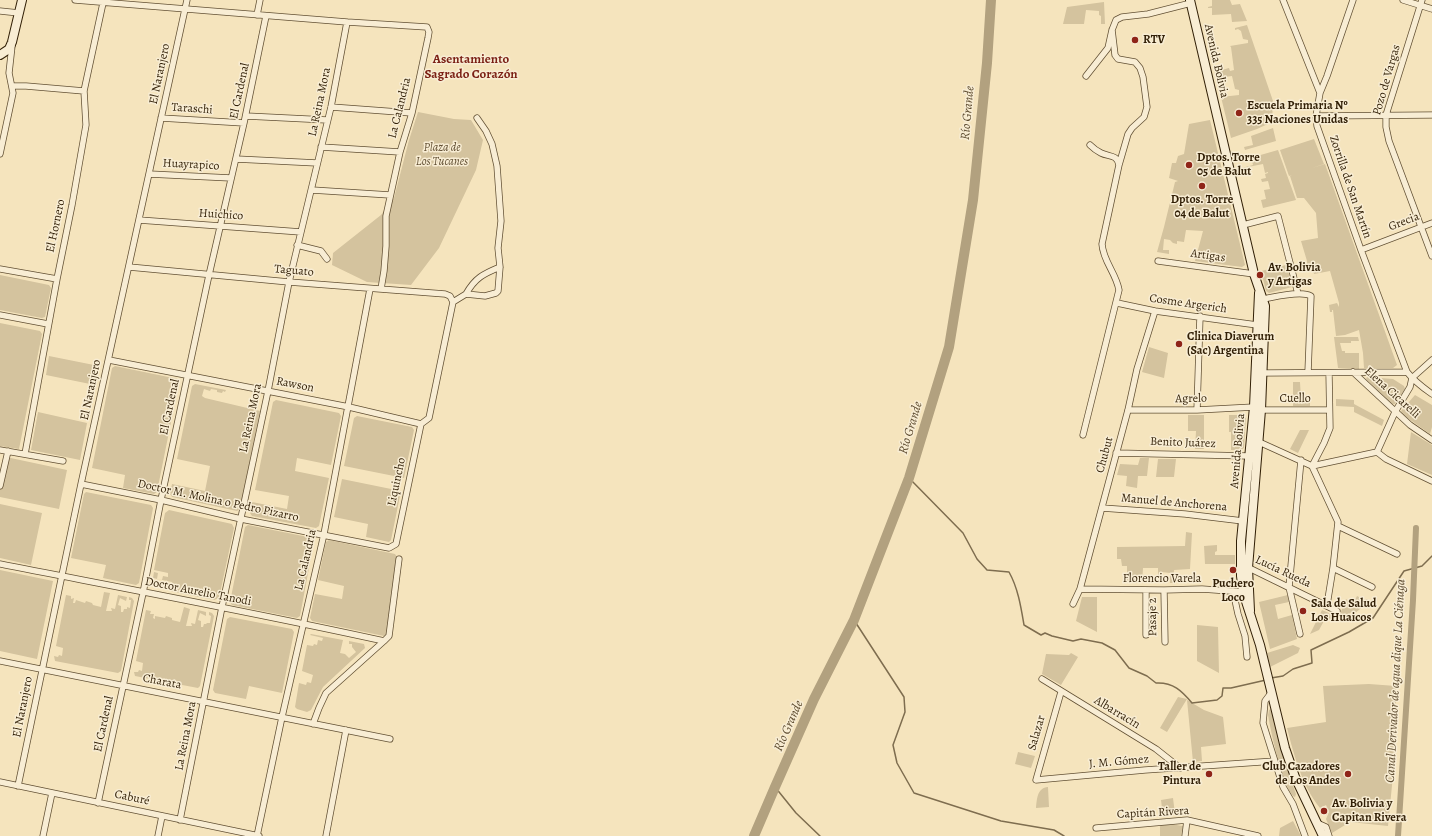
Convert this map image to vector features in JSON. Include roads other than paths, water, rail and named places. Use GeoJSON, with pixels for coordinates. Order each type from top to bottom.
{"type":"FeatureCollection","features":[{"type":"Feature","properties":{"kind":"street"},"geometry":{"type":"LineString","coordinates":[[0,55],[9,49],[12,42],[22,0]]}},
{"type":"Feature","properties":{"kind":"street"},"geometry":{"type":"LineString","coordinates":[[75,0],[347,22]]}},
{"type":"Feature","properties":{"kind":"street","name":"El Naranjero"},"geometry":{"type":"LineString","coordinates":[[18,786],[81,484],[187,0]]}},
{"type":"Feature","properties":{"kind":"street"},"geometry":{"type":"LineString","coordinates":[[257,15],[260,0]]}},
{"type":"Feature","properties":{"kind":"street"},"geometry":{"type":"LineString","coordinates":[[1283,0],[1320,93]]}},
{"type":"Feature","properties":{"kind":"street","name":"Zorrilla de San Martín"},"geometry":{"type":"LineString","coordinates":[[1353,0],[1320,93],[1316,116],[1317,126],[1361,250],[1407,372],[1421,386],[1432,394]]}},
{"type":"Feature","properties":{"kind":"street"},"geometry":{"type":"LineString","coordinates":[[1403,0],[1421,3],[1432,9]]}},
{"type":"Feature","properties":{"kind":"street"},"geometry":{"type":"LineString","coordinates":[[1086,76],[1108,48],[1116,20],[1122,17],[1148,14],[1190,1]]}},
{"type":"Feature","properties":{"kind":"street","name":"Avenida Bolivia"},"geometry":{"type":"LineString","coordinates":[[1190,1],[1254,274],[1265,306],[1263,373],[1249,456],[1243,521],[1243,592],[1266,668],[1290,762],[1323,836]]}},
{"type":"Feature","properties":{"kind":"street","name":"El Hornero"},"geometry":{"type":"LineString","coordinates":[[25,454],[86,125],[84,92],[103,3]]}},
{"type":"Feature","properties":{"kind":"street","name":"Pozo de Vargas"},"geometry":{"type":"LineString","coordinates":[[1421,3],[1386,115],[1386,126],[1389,140],[1432,256]]}},
{"type":"Feature","properties":{"kind":"street"},"geometry":{"type":"LineString","coordinates":[[0,11],[20,13]]}},
{"type":"Feature","properties":{"kind":"street","name":"El Cardenal"},"geometry":{"type":"LineString","coordinates":[[98,803],[209,275],[246,116],[266,16]]}},
{"type":"Feature","properties":{"kind":"street","name":"La Calandria"},"geometry":{"type":"LineString","coordinates":[[347,22],[427,27],[429,32],[412,113],[400,152],[386,216],[385,252],[381,289]]}},
{"type":"Feature","properties":{"kind":"street","name":"La Reina Mora"},"geometry":{"type":"LineString","coordinates":[[180,820],[289,282],[331,107],[347,22]]}},
{"type":"Feature","properties":{"kind":"street"},"geometry":{"type":"LineString","coordinates":[[1083,435],[1119,290],[1117,281],[1105,258],[1102,244],[1119,165],[1128,134],[1144,117],[1147,106],[1143,77],[1140,68],[1135,62],[1118,59],[1114,55],[1112,30]]}},
{"type":"Feature","properties":{"kind":"street"},"geometry":{"type":"LineString","coordinates":[[0,154],[13,93],[9,73],[12,42]]}},
{"type":"Feature","properties":{"kind":"street"},"geometry":{"type":"LineString","coordinates":[[12,86],[84,92]]}},
{"type":"Feature","properties":{"kind":"street"},"geometry":{"type":"LineString","coordinates":[[331,107],[412,113]]}},
{"type":"Feature","properties":{"kind":"street"},"geometry":{"type":"LineString","coordinates":[[1316,116],[1432,115]]}},
{"type":"Feature","properties":{"kind":"street"},"geometry":{"type":"LineString","coordinates":[[246,116],[327,120]]}},
{"type":"Feature","properties":{"kind":"street","name":"Taraschi"},"geometry":{"type":"LineString","coordinates":[[161,118],[244,124]]}},
{"type":"Feature","properties":{"kind":"street"},"geometry":{"type":"LineString","coordinates":[[466,294],[486,296],[496,293],[498,291],[500,267],[498,248],[501,221],[497,166],[492,144],[486,131],[476,118]]}},
{"type":"Feature","properties":{"kind":"street"},"geometry":{"type":"LineString","coordinates":[[1090,145],[1102,154],[1114,157],[1118,160],[1119,165]]}},
{"type":"Feature","properties":{"kind":"street"},"geometry":{"type":"LineString","coordinates":[[321,147],[400,152]]}},
{"type":"Feature","properties":{"kind":"street","name":"Huayrapico"},"geometry":{"type":"LineString","coordinates":[[236,158],[317,163]]}},
{"type":"Feature","properties":{"kind":"street","name":"Huayrapico"},"geometry":{"type":"LineString","coordinates":[[149,174],[231,178]]}},
{"type":"Feature","properties":{"kind":"street"},"geometry":{"type":"LineString","coordinates":[[312,190],[390,195]]}},
{"type":"Feature","properties":{"kind":"street"},"geometry":{"type":"LineString","coordinates":[[1243,225],[1278,216],[1298,294]]}},
{"type":"Feature","properties":{"kind":"street","name":"Huichico"},"geometry":{"type":"LineString","coordinates":[[139,220],[301,232]]}},
{"type":"Feature","properties":{"kind":"street","name":"Grecia"},"geometry":{"type":"LineString","coordinates":[[1361,250],[1432,223]]}},
{"type":"Feature","properties":{"kind":"street"},"geometry":{"type":"LineString","coordinates":[[297,245],[321,251],[327,259]]}},
{"type":"Feature","properties":{"kind":"street","name":"Artigas"},"geometry":{"type":"LineString","coordinates":[[1158,261],[1254,274]]}},
{"type":"Feature","properties":{"kind":"street","name":"Taguato"},"geometry":{"type":"LineString","coordinates":[[129,267],[370,289],[445,294],[450,296],[453,302]]}},
{"type":"Feature","properties":{"kind":"street"},"geometry":{"type":"LineString","coordinates":[[420,424],[429,418],[453,302],[466,294],[472,284],[483,274],[500,267]]}},
{"type":"Feature","properties":{"kind":"street"},"geometry":{"type":"LineString","coordinates":[[0,269],[57,280]]}},
{"type":"Feature","properties":{"kind":"street","name":"La Calandria"},"geometry":{"type":"LineString","coordinates":[[258,836],[282,717],[324,534],[370,289]]}},
{"type":"Feature","properties":{"kind":"street","name":"Avenida Bolivia"},"geometry":{"type":"LineString","coordinates":[[1250,611],[1244,567],[1259,442],[1259,291]]}},
{"type":"Feature","properties":{"kind":"street"},"geometry":{"type":"LineString","coordinates":[[1263,299],[1306,293],[1311,296],[1308,372]]}},
{"type":"Feature","properties":{"kind":"street","name":"Cosme Argerich"},"geometry":{"type":"LineString","coordinates":[[1117,303],[1155,311],[1258,325]]}},
{"type":"Feature","properties":{"kind":"street","name":"Chubut"},"geometry":{"type":"LineString","coordinates":[[1073,604],[1080,589],[1128,410],[1137,370],[1155,311]]}},
{"type":"Feature","properties":{"kind":"street"},"geometry":{"type":"LineString","coordinates":[[0,315],[48,324]]}},
{"type":"Feature","properties":{"kind":"street"},"geometry":{"type":"LineString","coordinates":[[1197,410],[1200,316]]}},
{"type":"Feature","properties":{"kind":"street","name":"Rawson"},"geometry":{"type":"LineString","coordinates":[[109,360],[349,407],[420,424]]}},
{"type":"Feature","properties":{"kind":"street"},"geometry":{"type":"LineString","coordinates":[[1377,452],[1395,412],[1410,387],[1412,378],[1432,360]]}},
{"type":"Feature","properties":{"kind":"street"},"geometry":{"type":"LineString","coordinates":[[1353,372],[1407,372]]}},
{"type":"Feature","properties":{"kind":"street","name":"Elena Cicarelli"},"geometry":{"type":"LineString","coordinates":[[1263,373],[1353,372],[1410,425],[1432,440]]}},
{"type":"Feature","properties":{"kind":"street"},"geometry":{"type":"LineString","coordinates":[[1312,466],[1330,428],[1329,373]]}},
{"type":"Feature","properties":{"kind":"street","name":"Agrelo"},"geometry":{"type":"LineString","coordinates":[[1128,410],[1258,409]]}},
{"type":"Feature","properties":{"kind":"street","name":"Cuello"},"geometry":{"type":"LineString","coordinates":[[1258,409],[1329,410]]}},
{"type":"Feature","properties":{"kind":"street","name":"Liquincho"},"geometry":{"type":"LineString","coordinates":[[396,544],[420,424]]}},
{"type":"Feature","properties":{"kind":"street"},"geometry":{"type":"LineString","coordinates":[[1259,442],[1312,466],[1338,522],[1327,605]]}},
{"type":"Feature","properties":{"kind":"street"},"geometry":{"type":"LineString","coordinates":[[0,450],[63,461]]}},
{"type":"Feature","properties":{"kind":"street"},"geometry":{"type":"LineString","coordinates":[[0,486],[8,451]]}},
{"type":"Feature","properties":{"kind":"street"},"geometry":{"type":"LineString","coordinates":[[1312,466],[1377,452]]}},
{"type":"Feature","properties":{"kind":"street"},"geometry":{"type":"LineString","coordinates":[[1377,452],[1386,459],[1432,481]]}},
{"type":"Feature","properties":{"kind":"street","name":"Benito Juárez"},"geometry":{"type":"LineString","coordinates":[[1116,453],[1249,456]]}},
{"type":"Feature","properties":{"kind":"street"},"geometry":{"type":"LineString","coordinates":[[1300,634],[1289,587],[1301,460]]}},
{"type":"Feature","properties":{"kind":"street","name":"Doctor M. Molina o Pedro Pizarro"},"geometry":{"type":"LineString","coordinates":[[81,484],[324,534],[381,548],[389,548],[396,544]]}},
{"type":"Feature","properties":{"kind":"street","name":"Manuel de Anchorena"},"geometry":{"type":"LineString","coordinates":[[1102,508],[1185,514],[1243,521]]}},
{"type":"Feature","properties":{"kind":"street"},"geometry":{"type":"LineString","coordinates":[[1338,526],[1397,554]]}},
{"type":"Feature","properties":{"kind":"street"},"geometry":{"type":"LineString","coordinates":[[313,724],[326,693],[389,636],[399,559]]}},
{"type":"Feature","properties":{"kind":"street","name":"Doctor Aurelio Tanodi"},"geometry":{"type":"LineString","coordinates":[[0,564],[303,623],[384,642]]}},
{"type":"Feature","properties":{"kind":"street","name":"Lucía Rueda"},"geometry":{"type":"LineString","coordinates":[[1244,567],[1337,611]]}},
{"type":"Feature","properties":{"kind":"street"},"geometry":{"type":"LineString","coordinates":[[1333,568],[1372,587]]}},
{"type":"Feature","properties":{"kind":"street","name":"Florencio Varela"},"geometry":{"type":"LineString","coordinates":[[1080,589],[1202,589],[1243,592]]}},
{"type":"Feature","properties":{"kind":"street"},"geometry":{"type":"LineString","coordinates":[[1146,590],[1146,635]]}},
{"type":"Feature","properties":{"kind":"street","name":"Pasaje 2"},"geometry":{"type":"LineString","coordinates":[[1164,590],[1165,642]]}},
{"type":"Feature","properties":{"kind":"street"},"geometry":{"type":"LineString","coordinates":[[1233,591],[1245,636],[1247,657]]}},
{"type":"Feature","properties":{"kind":"street","name":"Charata"},"geometry":{"type":"LineString","coordinates":[[0,661],[390,739]]}},
{"type":"Feature","properties":{"kind":"street","name":"Albarracín"},"geometry":{"type":"LineString","coordinates":[[1042,679],[1156,749],[1180,768]]}},
{"type":"Feature","properties":{"kind":"street"},"geometry":{"type":"LineString","coordinates":[[1271,689],[1265,701],[1263,723],[1283,787],[1293,804],[1305,836]]}},
{"type":"Feature","properties":{"kind":"street","name":"Salazar"},"geometry":{"type":"LineString","coordinates":[[1036,780],[1061,692]]}},
{"type":"Feature","properties":{"kind":"street"},"geometry":{"type":"LineString","coordinates":[[326,836],[346,730]]}},
{"type":"Feature","properties":{"kind":"street","name":"J. M. Gómez"},"geometry":{"type":"LineString","coordinates":[[1036,780],[1145,770],[1275,761]]}},
{"type":"Feature","properties":{"kind":"street","name":"Caburé"},"geometry":{"type":"LineString","coordinates":[[0,782],[258,836]]}},
{"type":"Feature","properties":{"kind":"street"},"geometry":{"type":"LineString","coordinates":[[43,836],[52,793]]}},
{"type":"Feature","properties":{"kind":"street"},"geometry":{"type":"LineString","coordinates":[[158,836],[162,816]]}},
{"type":"Feature","properties":{"kind":"street"},"geometry":{"type":"LineString","coordinates":[[1185,836],[1187,820]]}},
{"type":"Feature","properties":{"kind":"street","name":"Capitán Rivera"},"geometry":{"type":"LineString","coordinates":[[1096,828],[1187,820],[1258,836]]}},
{"type":"Feature","properties":{"kind":"street"},"geometry":{"type":"LineString","coordinates":[[1317,823],[1326,827],[1330,836]]}},
{"type":"Feature","properties":{"kind":"waterway","name":"Río Grande"},"geometry":{"type":"LineString","coordinates":[[754,836],[814,699],[854,620],[909,478],[949,347],[973,200],[987,63],[991,0]]}},
{"type":"Feature","properties":{"kind":"waterway"},"geometry":{"type":"LineString","coordinates":[[909,478],[963,533],[977,559],[987,570],[1009,572],[1017,591],[1024,625],[1041,635],[1045,633],[1073,641],[1081,639],[1102,643],[1115,650],[1129,668],[1147,676],[1156,683],[1167,684],[1177,688],[1192,703],[1217,700],[1222,696],[1223,688],[1231,688],[1266,680]]}},
{"type":"Feature","properties":{"kind":"waterway","name":"Canal Derivador de agua dique La Ciénaga"},"geometry":{"type":"LineString","coordinates":[[1398,836],[1413,600],[1416,528]]}},
{"type":"Feature","properties":{"kind":"waterway"},"geometry":{"type":"LineString","coordinates":[[1271,678],[1283,676],[1293,669],[1312,663],[1311,650],[1349,632],[1373,618],[1404,571],[1422,566],[1432,556]]}},
{"type":"Feature","properties":{"kind":"waterway"},"geometry":{"type":"LineString","coordinates":[[854,620],[904,697],[905,712],[893,745],[897,763],[914,793],[1001,821],[1054,830],[1064,836]]}},
{"type":"Feature","properties":{"kind":"waterway"},"geometry":{"type":"LineString","coordinates":[[775,787],[796,813],[820,836]]}},
{"type":"Feature","properties":{"kind":"place","name":"RTV"},"geometry":{"type":"Point","coordinates":[1135,40]}},
{"type":"Feature","properties":{"kind":"place","name":"Escuela Primaria Nº 335 Naciones Unidas"},"geometry":{"type":"Point","coordinates":[1239,113]}},
{"type":"Feature","properties":{"kind":"place","name":"Dptos. Torre 05 de Balut"},"geometry":{"type":"Point","coordinates":[1189,165]}},
{"type":"Feature","properties":{"kind":"place","name":"Dptos. Torre 04 de Balut"},"geometry":{"type":"Point","coordinates":[1202,186]}},
{"type":"Feature","properties":{"kind":"place","name":"Av. Bolivia y Artigas"},"geometry":{"type":"Point","coordinates":[1260,275]}},
{"type":"Feature","properties":{"kind":"place","name":"Clinica Diaverum (Sac) Argentina"},"geometry":{"type":"Point","coordinates":[1179,344]}},
{"type":"Feature","properties":{"kind":"place","name":"Puchero Loco"},"geometry":{"type":"Point","coordinates":[1233,570]}},
{"type":"Feature","properties":{"kind":"place","name":"Sala de Salud Los Huaicos"},"geometry":{"type":"Point","coordinates":[1303,611]}},
{"type":"Feature","properties":{"kind":"place","name":"Taller de Pintura"},"geometry":{"type":"Point","coordinates":[1209,774]}},
{"type":"Feature","properties":{"kind":"place","name":"Club Cazadores de Los Andes"},"geometry":{"type":"Point","coordinates":[1348,774]}},
{"type":"Feature","properties":{"kind":"place","name":"Av. Bolivia y Capitan Rivera"},"geometry":{"type":"Point","coordinates":[1324,811]}},
{"type":"Feature","properties":{"kind":"district","name":"Asentamiento Sagrado Corazón"},"geometry":{"type":"Point","coordinates":[471,68]}},
{"type":"Feature","properties":{"kind":"park label","name":"Plaza de Los Tucanes"},"geometry":{"type":"Point","coordinates":[442,155]}}]}
